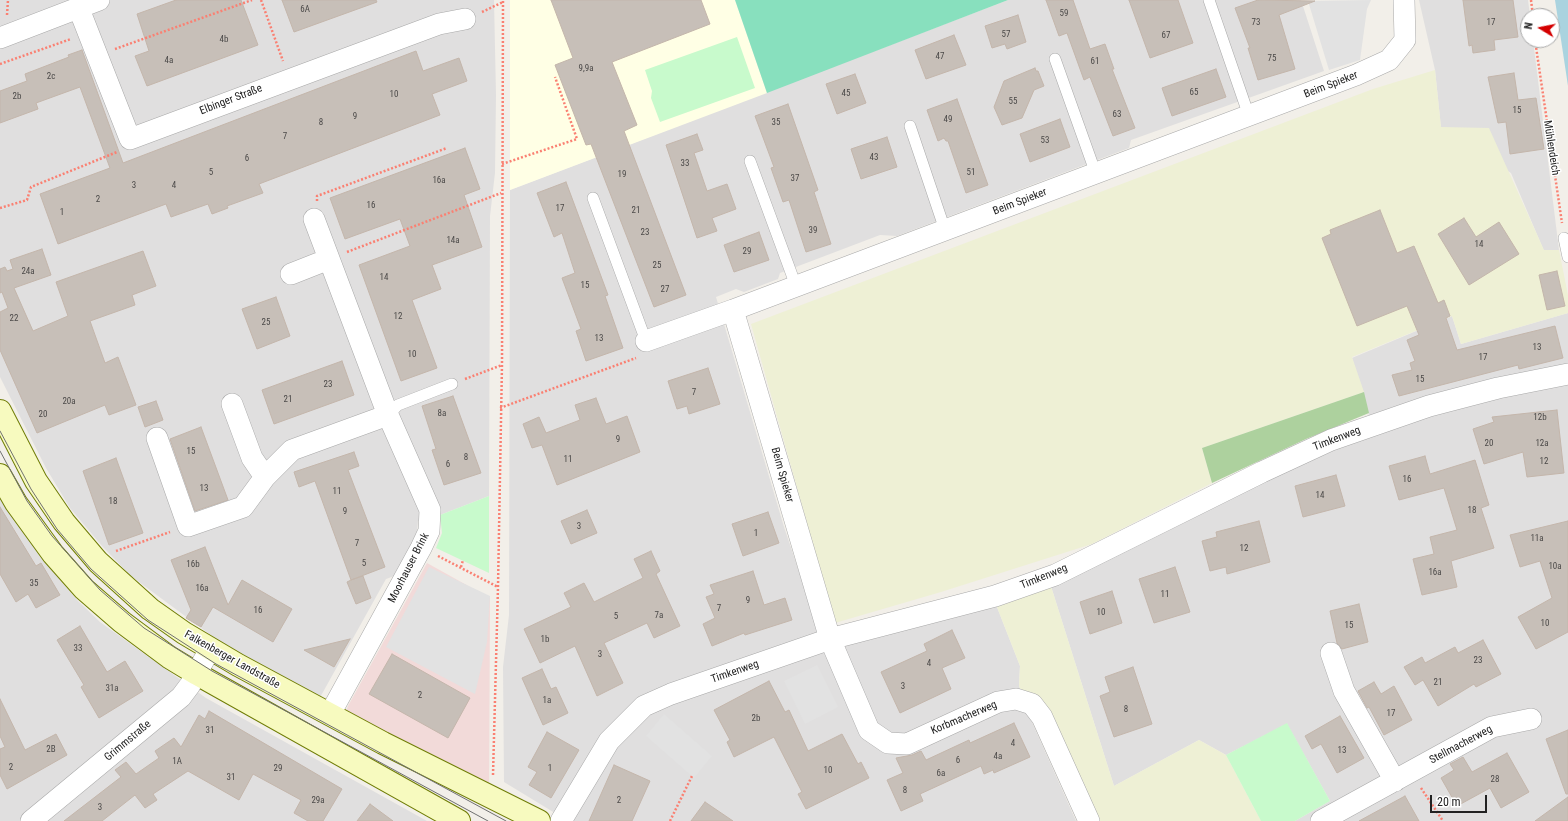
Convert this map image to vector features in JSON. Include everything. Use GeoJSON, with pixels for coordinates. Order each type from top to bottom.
{"type":"FeatureCollection","features":[{"type":"Feature","properties":{"kind":"street"},"geometry":{"type":"LineString","coordinates":[[0,38],[98,0]]}},
{"type":"Feature","properties":{"kind":"street","name":"Beim Spieker"},"geometry":{"type":"LineString","coordinates":[[646,341],[733,310],[1356,76],[1389,60],[1405,40],[1404,0]]}},
{"type":"Feature","properties":{"kind":"street"},"geometry":{"type":"LineString","coordinates":[[79,8],[130,139]]}},
{"type":"Feature","properties":{"kind":"street","name":"Elbinger Straße"},"geometry":{"type":"LineString","coordinates":[[130,139],[289,78],[439,24],[466,19]]}},
{"type":"Feature","properties":{"kind":"street","name":"Moorhauser Brink"},"geometry":{"type":"LineString","coordinates":[[314,219],[388,415],[430,510],[429,531],[421,548],[330,714]]}},
{"type":"Feature","properties":{"kind":"street"},"geometry":{"type":"LineString","coordinates":[[291,274],[329,259]]}},
{"type":"Feature","properties":{"kind":"street","name":"Beim Spieker"},"geometry":{"type":"LineString","coordinates":[[733,310],[830,639]]}},
{"type":"Feature","properties":{"kind":"street","name":"Timkenweg"},"geometry":{"type":"LineString","coordinates":[[561,821],[609,741],[644,706],[671,694],[830,639],[995,596],[1055,575],[1262,472],[1331,440],[1429,406],[1498,388],[1568,374]]}},
{"type":"Feature","properties":{"kind":"street"},"geometry":{"type":"LineString","coordinates":[[232,404],[252,458],[265,477]]}},
{"type":"Feature","properties":{"kind":"street","name":"Falkenberger Landstraße"},"geometry":{"type":"LineString","coordinates":[[0,411],[36,480],[82,545],[115,578],[150,609],[210,649],[383,743],[539,821]]}},
{"type":"Feature","properties":{"kind":"street"},"geometry":{"type":"LineString","coordinates":[[157,438],[188,526],[243,507],[265,477],[292,450],[388,415]]}},
{"type":"Feature","properties":{"kind":"street"},"geometry":{"type":"LineString","coordinates":[[0,475],[36,532],[84,589],[122,622],[169,657],[197,674],[459,821]]}},
{"type":"Feature","properties":{"kind":"street","name":"Korbmacherweg"},"geometry":{"type":"LineString","coordinates":[[830,639],[869,730],[888,743],[907,744],[998,702],[1016,700],[1032,704],[1042,717],[1089,821]]}},
{"type":"Feature","properties":{"kind":"street","name":"Grimmstraße"},"geometry":{"type":"LineString","coordinates":[[32,821],[181,697],[197,674],[210,649]]}},
{"type":"Feature","properties":{"kind":"street"},"geometry":{"type":"LineString","coordinates":[[1331,653],[1344,691],[1402,777]]}},
{"type":"Feature","properties":{"kind":"street","name":"Stellmacherweg"},"geometry":{"type":"LineString","coordinates":[[1321,821],[1492,727],[1531,719]]}},
{"type":"Feature","properties":{"kind":"lane"},"geometry":{"type":"LineString","coordinates":[[1209,0],[1249,116]]}},
{"type":"Feature","properties":{"kind":"lane"},"geometry":{"type":"LineString","coordinates":[[1055,59],[1096,174]]}},
{"type":"Feature","properties":{"kind":"lane"},"geometry":{"type":"LineString","coordinates":[[910,126],[945,230]]}},
{"type":"Feature","properties":{"kind":"lane"},"geometry":{"type":"LineString","coordinates":[[750,161],[796,286]]}},
{"type":"Feature","properties":{"kind":"lane"},"geometry":{"type":"LineString","coordinates":[[593,198],[646,341]]}},
{"type":"Feature","properties":{"kind":"lane"},"geometry":{"type":"LineString","coordinates":[[1564,238],[1568,257]]}},
{"type":"Feature","properties":{"kind":"lane"},"geometry":{"type":"LineString","coordinates":[[388,415],[398,405],[452,384]]}},
{"type":"Feature","properties":{"kind":"path"},"geometry":{"type":"LineString","coordinates":[[98,56],[252,0]]}},
{"type":"Feature","properties":{"kind":"path"},"geometry":{"type":"LineString","coordinates":[[261,0],[289,78]]}},
{"type":"Feature","properties":{"kind":"path"},"geometry":{"type":"LineString","coordinates":[[493,777],[502,365],[502,0]]}},
{"type":"Feature","properties":{"kind":"path"},"geometry":{"type":"LineString","coordinates":[[0,64],[88,32]]}},
{"type":"Feature","properties":{"kind":"path","name":"Mühlendeich"},"geometry":{"type":"LineString","coordinates":[[1536,48],[1564,238]]}},
{"type":"Feature","properties":{"kind":"path"},"geometry":{"type":"LineString","coordinates":[[502,164],[577,139],[555,77]]}},
{"type":"Feature","properties":{"kind":"path"},"geometry":{"type":"LineString","coordinates":[[0,208],[27,200],[31,187],[119,151],[130,139]]}},
{"type":"Feature","properties":{"kind":"path"},"geometry":{"type":"LineString","coordinates":[[314,219],[317,196],[447,148]]}},
{"type":"Feature","properties":{"kind":"path"},"geometry":{"type":"LineString","coordinates":[[329,259],[501,193]]}},
{"type":"Feature","properties":{"kind":"path"},"geometry":{"type":"LineString","coordinates":[[500,408],[652,352],[646,341]]}},
{"type":"Feature","properties":{"kind":"path"},"geometry":{"type":"LineString","coordinates":[[452,384],[502,365]]}},
{"type":"Feature","properties":{"kind":"path"},"geometry":{"type":"LineString","coordinates":[[112,553],[188,526]]}},
{"type":"Feature","properties":{"kind":"path"},"geometry":{"type":"LineString","coordinates":[[421,548],[498,587]]}},
{"type":"Feature","properties":{"kind":"path"},"geometry":{"type":"LineString","coordinates":[[461,567],[463,560]]}},
{"type":"Feature","properties":{"kind":"path"},"geometry":{"type":"LineString","coordinates":[[670,821],[692,776]]}},
{"type":"Feature","properties":{"kind":"path"},"geometry":{"type":"LineString","coordinates":[[1402,777],[1443,821]]}},
{"type":"Feature","properties":{"kind":"shaded area"},"geometry":{"type":"Polygon","coordinates":[[[0,0],[494,0],[496,95],[495,173],[490,216],[489,496],[440,515],[418,521],[417,532],[397,575],[386,579],[318,701],[227,647],[131,576],[102,546],[70,508],[46,468],[0,377],[0,0]]]}},
{"type":"Feature","properties":{"kind":"shaded area"},"geometry":{"type":"Polygon","coordinates":[[[510,0],[735,0],[767,93],[510,190],[510,0]]]}},
{"type":"Feature","properties":{"kind":"shaded area"},"geometry":{"type":"Polygon","coordinates":[[[1008,0],[1301,0],[1324,71],[1131,140],[1129,148],[897,236],[880,235],[780,273],[778,279],[744,292],[736,289],[716,297],[784,527],[826,652],[871,636],[995,602],[1020,666],[1019,686],[1031,720],[1076,821],[568,821],[504,782],[503,667],[509,615],[510,190],[1008,0]]]}},
{"type":"Feature","properties":{"kind":"shaded area"},"geometry":{"type":"Polygon","coordinates":[[[1371,0],[1367,9],[1360,60],[1329,70],[1308,1],[1371,0]]]}},
{"type":"Feature","properties":{"kind":"shaded area"},"geometry":{"type":"Polygon","coordinates":[[[1419,0],[1528,0],[1529,8],[1520,8],[1520,48],[1534,48],[1559,250],[1544,251],[1511,173],[1441,128],[1435,70],[1419,0]]]}},
{"type":"Feature","properties":{"kind":"shaded area"},"geometry":{"type":"Polygon","coordinates":[[[1435,70],[1441,127],[1489,128],[1544,250],[1559,250],[1568,295],[1568,313],[1461,344],[1452,316],[1352,357],[1364,392],[1202,448],[1212,483],[1092,544],[941,592],[835,623],[751,324],[1373,89],[1435,70]]]}},
{"type":"Feature","properties":{"kind":"shaded area"},"geometry":{"type":"Polygon","coordinates":[[[1568,313],[1568,821],[1295,821],[1330,801],[1287,724],[1226,755],[1199,740],[1114,786],[1049,580],[1374,432],[1352,358],[1452,316],[1461,344],[1568,313]]]}},
{"type":"Feature","properties":{"kind":"shaded area"},"geometry":{"type":"Polygon","coordinates":[[[0,488],[54,573],[78,601],[100,622],[206,698],[427,821],[0,821],[0,488]]]}},
{"type":"Feature","properties":{"kind":"shaded area"},"geometry":{"type":"Polygon","coordinates":[[[427,563],[490,598],[489,799],[344,717],[348,706],[427,563]]]}},
{"type":"Feature","properties":{"kind":"shaded area"},"geometry":{"type":"Polygon","coordinates":[[[429,567],[490,596],[487,642],[475,694],[386,647],[429,567]]]}},
{"type":"Feature","properties":{"kind":"shaded area"},"geometry":{"type":"Polygon","coordinates":[[[1049,580],[1114,786],[1199,740],[1226,755],[1261,821],[1100,821],[1071,765],[1022,693],[1019,686],[1020,666],[995,602],[1049,580]]]}},
{"type":"Feature","properties":{"kind":"shaded area"},"geometry":{"type":"Polygon","coordinates":[[[817,665],[838,707],[805,724],[784,681],[817,665]]]}},
{"type":"Feature","properties":{"kind":"shaded area"},"geometry":{"type":"Polygon","coordinates":[[[664,714],[712,756],[694,778],[646,736],[664,714]]]}},
{"type":"Feature","properties":{"kind":"green space"},"geometry":{"type":"Polygon","coordinates":[[[735,0],[1008,0],[767,93],[735,0]]]}},
{"type":"Feature","properties":{"kind":"green space"},"geometry":{"type":"Polygon","coordinates":[[[737,37],[755,88],[660,122],[651,98],[652,91],[645,70],[737,37]]]}},
{"type":"Feature","properties":{"kind":"green space"},"geometry":{"type":"Polygon","coordinates":[[[1364,392],[1369,413],[1306,439],[1212,483],[1202,448],[1364,392]]]}},
{"type":"Feature","properties":{"kind":"green space"},"geometry":{"type":"Polygon","coordinates":[[[489,496],[489,573],[436,548],[442,533],[440,515],[489,496]]]}},
{"type":"Feature","properties":{"kind":"green space"},"geometry":{"type":"Polygon","coordinates":[[[1287,723],[1330,801],[1295,821],[1261,821],[1226,755],[1287,723]]]}},
{"type":"Feature","properties":{"kind":"water"},"geometry":{"type":"Polygon","coordinates":[[[1555,0],[1568,0],[1568,86],[1560,33],[1560,8],[1556,8],[1555,0]]]}},
{"type":"Feature","properties":{"kind":"building"},"geometry":{"type":"Polygon","coordinates":[[[176,0],[241,0],[258,45],[147,86],[135,56],[149,51],[137,14],[176,0]]]}},
{"type":"Feature","properties":{"kind":"building"},"geometry":{"type":"Polygon","coordinates":[[[282,0],[376,0],[377,2],[294,32],[282,0]]]}},
{"type":"Feature","properties":{"kind":"building"},"geometry":{"type":"Polygon","coordinates":[[[551,0],[701,0],[710,24],[612,62],[637,125],[624,131],[686,295],[654,307],[591,144],[586,145],[555,65],[573,58],[551,0]]]}},
{"type":"Feature","properties":{"kind":"building"},"geometry":{"type":"Polygon","coordinates":[[[1046,0],[1073,0],[1090,49],[1105,44],[1114,69],[1112,69],[1135,128],[1113,136],[1090,77],[1084,80],[1067,33],[1059,36],[1046,0]]]}},
{"type":"Feature","properties":{"kind":"building"},"geometry":{"type":"Polygon","coordinates":[[[1129,0],[1178,0],[1193,43],[1150,58],[1129,0]]]}},
{"type":"Feature","properties":{"kind":"building"},"geometry":{"type":"Polygon","coordinates":[[[1258,0],[1315,1],[1279,15],[1295,69],[1258,80],[1248,48],[1250,48],[1235,8],[1258,0]]]}},
{"type":"Feature","properties":{"kind":"building"},"geometry":{"type":"Polygon","coordinates":[[[1463,0],[1513,0],[1518,37],[1494,40],[1495,50],[1473,53],[1472,45],[1469,46],[1463,0]]]}},
{"type":"Feature","properties":{"kind":"building"},"geometry":{"type":"Polygon","coordinates":[[[1018,15],[1026,42],[1007,49],[1005,44],[992,48],[985,26],[1018,15]]]}},
{"type":"Feature","properties":{"kind":"building"},"geometry":{"type":"Polygon","coordinates":[[[954,35],[966,65],[926,79],[915,50],[954,35]]]}},
{"type":"Feature","properties":{"kind":"building"},"geometry":{"type":"Polygon","coordinates":[[[82,50],[123,163],[416,51],[423,71],[459,58],[467,81],[432,94],[440,115],[259,184],[263,193],[227,206],[228,208],[212,214],[208,204],[171,217],[166,204],[58,244],[40,194],[110,168],[80,87],[36,103],[38,109],[0,123],[0,91],[27,81],[25,74],[69,57],[68,55],[82,50]]]}},
{"type":"Feature","properties":{"kind":"building"},"geometry":{"type":"Polygon","coordinates":[[[1035,68],[1036,71],[1038,71],[1044,86],[1034,90],[1022,118],[1002,125],[994,107],[1004,81],[1035,68]]]}},
{"type":"Feature","properties":{"kind":"building"},"geometry":{"type":"Polygon","coordinates":[[[1216,69],[1226,97],[1172,116],[1162,88],[1216,69]]]}},
{"type":"Feature","properties":{"kind":"building"},"geometry":{"type":"Polygon","coordinates":[[[1514,73],[1518,100],[1536,98],[1544,149],[1510,154],[1506,122],[1498,123],[1488,77],[1514,73]]]}},
{"type":"Feature","properties":{"kind":"building"},"geometry":{"type":"Polygon","coordinates":[[[855,74],[866,103],[837,114],[826,84],[855,74]]]}},
{"type":"Feature","properties":{"kind":"building"},"geometry":{"type":"Polygon","coordinates":[[[957,99],[988,185],[966,193],[948,141],[944,138],[938,141],[927,110],[957,99]]]}},
{"type":"Feature","properties":{"kind":"building"},"geometry":{"type":"Polygon","coordinates":[[[788,104],[818,190],[814,192],[831,244],[806,252],[789,200],[783,202],[771,168],[774,167],[755,116],[788,104]]]}},
{"type":"Feature","properties":{"kind":"building"},"geometry":{"type":"Polygon","coordinates":[[[1060,119],[1070,147],[1030,162],[1020,134],[1060,119]]]}},
{"type":"Feature","properties":{"kind":"building"},"geometry":{"type":"Polygon","coordinates":[[[697,134],[703,150],[694,153],[707,191],[727,184],[736,209],[712,218],[717,231],[697,238],[666,145],[697,134]]]}},
{"type":"Feature","properties":{"kind":"building"},"geometry":{"type":"Polygon","coordinates":[[[887,137],[897,167],[861,179],[851,149],[887,137]]]}},
{"type":"Feature","properties":{"kind":"building"},"geometry":{"type":"Polygon","coordinates":[[[465,148],[480,189],[464,195],[482,247],[432,265],[441,289],[412,300],[437,368],[401,381],[359,265],[410,246],[400,219],[345,239],[330,198],[465,148]]]}},
{"type":"Feature","properties":{"kind":"building"},"geometry":{"type":"Polygon","coordinates":[[[566,182],[608,295],[605,296],[623,348],[586,361],[576,331],[581,329],[562,278],[575,273],[562,233],[554,237],[537,193],[566,182]]]}},
{"type":"Feature","properties":{"kind":"building"},"geometry":{"type":"Polygon","coordinates":[[[1380,210],[1397,253],[1414,246],[1438,303],[1444,300],[1450,316],[1446,318],[1457,350],[1555,326],[1563,358],[1519,369],[1518,365],[1399,396],[1392,375],[1412,370],[1410,363],[1415,361],[1407,340],[1419,335],[1407,306],[1357,326],[1322,238],[1331,234],[1330,230],[1380,210]]]}},
{"type":"Feature","properties":{"kind":"building"},"geometry":{"type":"Polygon","coordinates":[[[1464,218],[1476,237],[1499,222],[1519,254],[1469,285],[1438,234],[1464,218]]]}},
{"type":"Feature","properties":{"kind":"building"},"geometry":{"type":"Polygon","coordinates":[[[759,232],[769,260],[734,272],[724,245],[759,232]]]}},
{"type":"Feature","properties":{"kind":"building"},"geometry":{"type":"Polygon","coordinates":[[[42,249],[51,275],[14,288],[33,331],[68,316],[56,282],[143,251],[156,286],[132,295],[135,305],[90,321],[105,363],[118,357],[136,405],[109,415],[105,405],[37,433],[0,350],[0,312],[8,308],[2,292],[0,293],[0,269],[5,267],[7,271],[13,269],[10,260],[42,249]]]}},
{"type":"Feature","properties":{"kind":"building"},"geometry":{"type":"Polygon","coordinates":[[[1557,271],[1565,306],[1547,310],[1539,275],[1557,271]]]}},
{"type":"Feature","properties":{"kind":"building"},"geometry":{"type":"Polygon","coordinates":[[[276,297],[290,336],[257,349],[242,309],[276,297]]]}},
{"type":"Feature","properties":{"kind":"building"},"geometry":{"type":"Polygon","coordinates":[[[342,361],[354,395],[274,424],[262,390],[342,361]]]}},
{"type":"Feature","properties":{"kind":"building"},"geometry":{"type":"Polygon","coordinates":[[[708,368],[720,404],[689,414],[687,406],[677,409],[668,381],[708,368]]]}},
{"type":"Feature","properties":{"kind":"building"},"geometry":{"type":"Polygon","coordinates":[[[453,396],[481,473],[444,485],[432,450],[436,449],[422,406],[453,396]]]}},
{"type":"Feature","properties":{"kind":"building"},"geometry":{"type":"Polygon","coordinates":[[[596,398],[606,424],[627,416],[640,452],[557,485],[542,445],[532,448],[523,424],[539,417],[546,433],[580,420],[575,405],[596,398]]]}},
{"type":"Feature","properties":{"kind":"building"},"geometry":{"type":"Polygon","coordinates":[[[156,401],[163,420],[145,427],[138,407],[156,401]]]}},
{"type":"Feature","properties":{"kind":"building"},"geometry":{"type":"Polygon","coordinates":[[[1557,410],[1564,473],[1527,477],[1523,452],[1484,464],[1473,429],[1494,422],[1492,417],[1557,410]]]}},
{"type":"Feature","properties":{"kind":"building"},"geometry":{"type":"Polygon","coordinates":[[[201,427],[228,500],[195,511],[170,439],[201,427]]]}},
{"type":"Feature","properties":{"kind":"building"},"geometry":{"type":"Polygon","coordinates":[[[354,452],[359,466],[348,470],[385,567],[351,580],[315,481],[299,487],[294,472],[354,452]]]}},
{"type":"Feature","properties":{"kind":"building"},"geometry":{"type":"Polygon","coordinates":[[[1425,456],[1430,474],[1475,460],[1489,505],[1481,508],[1494,548],[1451,561],[1457,587],[1422,595],[1413,559],[1434,554],[1430,537],[1457,530],[1444,488],[1399,500],[1389,466],[1425,456]]]}},
{"type":"Feature","properties":{"kind":"building"},"geometry":{"type":"Polygon","coordinates":[[[116,458],[143,533],[109,545],[83,471],[116,458]]]}},
{"type":"Feature","properties":{"kind":"building"},"geometry":{"type":"Polygon","coordinates":[[[1336,475],[1345,506],[1303,517],[1295,486],[1336,475]]]}},
{"type":"Feature","properties":{"kind":"building"},"geometry":{"type":"Polygon","coordinates":[[[0,507],[36,566],[41,563],[60,595],[36,608],[28,594],[16,602],[0,574],[0,507]]]}},
{"type":"Feature","properties":{"kind":"building"},"geometry":{"type":"Polygon","coordinates":[[[587,510],[597,533],[571,544],[561,521],[587,510]]]}},
{"type":"Feature","properties":{"kind":"building"},"geometry":{"type":"Polygon","coordinates":[[[768,512],[779,543],[743,556],[732,524],[768,512]]]}},
{"type":"Feature","properties":{"kind":"building"},"geometry":{"type":"Polygon","coordinates":[[[1259,521],[1270,562],[1227,574],[1226,567],[1210,571],[1202,541],[1217,537],[1216,532],[1259,521]]]}},
{"type":"Feature","properties":{"kind":"building"},"geometry":{"type":"Polygon","coordinates":[[[1568,521],[1568,632],[1536,649],[1518,617],[1552,598],[1540,561],[1520,567],[1510,535],[1568,521]]]}},
{"type":"Feature","properties":{"kind":"building"},"geometry":{"type":"Polygon","coordinates":[[[205,547],[228,605],[242,580],[292,609],[273,642],[213,607],[201,627],[186,618],[191,610],[171,560],[205,547]]]}},
{"type":"Feature","properties":{"kind":"building"},"geometry":{"type":"Polygon","coordinates":[[[651,551],[660,571],[656,574],[680,626],[654,638],[647,623],[604,643],[623,683],[597,696],[575,646],[540,663],[524,629],[571,607],[564,593],[584,583],[594,602],[643,578],[634,559],[651,551]]]}},
{"type":"Feature","properties":{"kind":"building"},"geometry":{"type":"Polygon","coordinates":[[[1175,567],[1190,612],[1154,623],[1139,579],[1175,567]]]}},
{"type":"Feature","properties":{"kind":"building"},"geometry":{"type":"Polygon","coordinates":[[[753,571],[764,605],[785,598],[792,620],[745,635],[744,633],[712,646],[703,624],[715,618],[706,597],[714,594],[710,585],[753,571]]]}},
{"type":"Feature","properties":{"kind":"building"},"geometry":{"type":"Polygon","coordinates":[[[363,576],[371,598],[356,604],[347,582],[363,576]]]}},
{"type":"Feature","properties":{"kind":"building"},"geometry":{"type":"Polygon","coordinates":[[[1112,591],[1122,623],[1090,634],[1080,602],[1112,591]]]}},
{"type":"Feature","properties":{"kind":"building"},"geometry":{"type":"Polygon","coordinates":[[[1359,604],[1368,642],[1342,649],[1337,643],[1330,611],[1359,604]]]}},
{"type":"Feature","properties":{"kind":"building"},"geometry":{"type":"Polygon","coordinates":[[[80,626],[107,672],[125,661],[143,691],[99,718],[81,687],[84,685],[57,640],[80,626]]]}},
{"type":"Feature","properties":{"kind":"building"},"geometry":{"type":"Polygon","coordinates":[[[952,630],[965,658],[942,668],[951,689],[900,713],[881,672],[927,651],[924,644],[952,630]]]}},
{"type":"Feature","properties":{"kind":"building"},"geometry":{"type":"Polygon","coordinates":[[[350,639],[334,667],[304,650],[350,639]]]}},
{"type":"Feature","properties":{"kind":"building"},"geometry":{"type":"Polygon","coordinates":[[[1483,640],[1501,674],[1476,687],[1474,684],[1438,706],[1423,680],[1415,685],[1404,667],[1422,657],[1425,663],[1455,647],[1458,653],[1483,640]]]}},
{"type":"Feature","properties":{"kind":"building"},"geometry":{"type":"Polygon","coordinates":[[[392,654],[470,698],[448,738],[369,694],[392,654]]]}},
{"type":"Feature","properties":{"kind":"building"},"geometry":{"type":"Polygon","coordinates":[[[1133,667],[1152,724],[1114,737],[1100,696],[1110,692],[1105,677],[1133,667]]]}},
{"type":"Feature","properties":{"kind":"building"},"geometry":{"type":"Polygon","coordinates":[[[542,669],[551,689],[556,687],[568,713],[543,725],[522,678],[542,669]]]}},
{"type":"Feature","properties":{"kind":"building"},"geometry":{"type":"Polygon","coordinates":[[[769,681],[785,712],[789,710],[808,751],[842,734],[858,764],[861,762],[869,778],[806,809],[798,794],[802,792],[774,737],[734,757],[727,742],[730,740],[714,710],[769,681]]]}},
{"type":"Feature","properties":{"kind":"building"},"geometry":{"type":"Polygon","coordinates":[[[1374,682],[1381,694],[1394,686],[1412,720],[1384,735],[1369,707],[1367,708],[1358,691],[1374,682]]]}},
{"type":"Feature","properties":{"kind":"building"},"geometry":{"type":"Polygon","coordinates":[[[0,699],[25,750],[56,734],[67,755],[7,789],[0,775],[0,749],[5,747],[0,736],[0,699]]]}},
{"type":"Feature","properties":{"kind":"building"},"geometry":{"type":"Polygon","coordinates":[[[209,711],[342,789],[323,821],[308,821],[294,813],[301,800],[253,774],[239,800],[188,771],[153,794],[157,800],[145,808],[135,795],[102,821],[64,821],[121,777],[115,770],[126,762],[136,774],[159,758],[155,751],[174,738],[181,747],[199,715],[205,719],[209,711]]]}},
{"type":"Feature","properties":{"kind":"building"},"geometry":{"type":"Polygon","coordinates":[[[1340,716],[1364,758],[1337,773],[1321,744],[1312,749],[1305,736],[1340,716]]]}},
{"type":"Feature","properties":{"kind":"building"},"geometry":{"type":"Polygon","coordinates":[[[1014,723],[1030,757],[994,773],[993,770],[984,774],[981,766],[920,794],[923,801],[901,811],[887,780],[903,773],[896,758],[912,755],[921,751],[926,760],[969,740],[970,743],[1014,723]]]}},
{"type":"Feature","properties":{"kind":"building"},"geometry":{"type":"Polygon","coordinates":[[[1568,730],[1568,794],[1566,794],[1546,739],[1568,730]]]}},
{"type":"Feature","properties":{"kind":"building"},"geometry":{"type":"Polygon","coordinates":[[[547,732],[579,750],[551,798],[529,785],[537,772],[528,767],[547,732]]]}},
{"type":"Feature","properties":{"kind":"building"},"geometry":{"type":"Polygon","coordinates":[[[1507,753],[1529,792],[1501,808],[1490,788],[1457,806],[1441,778],[1454,770],[1450,764],[1463,757],[1472,772],[1507,753]]]}},
{"type":"Feature","properties":{"kind":"building"},"geometry":{"type":"Polygon","coordinates":[[[614,765],[650,781],[632,821],[589,821],[614,765]]]}},
{"type":"Feature","properties":{"kind":"building"},"geometry":{"type":"Polygon","coordinates":[[[1405,796],[1419,821],[1359,821],[1405,796]]]}},
{"type":"Feature","properties":{"kind":"building"},"geometry":{"type":"Polygon","coordinates":[[[1568,797],[1568,821],[1535,821],[1568,797]]]}},
{"type":"Feature","properties":{"kind":"building"},"geometry":{"type":"Polygon","coordinates":[[[705,802],[733,821],[691,821],[705,802]]]}},
{"type":"Feature","properties":{"kind":"building"},"geometry":{"type":"Polygon","coordinates":[[[370,804],[393,821],[357,821],[370,804]]]}},
{"type":"Feature","properties":{"kind":"tram line"},"geometry":{"type":"LineString","coordinates":[[0,431],[31,489],[57,529],[91,569],[148,620],[216,664],[506,821]]}},
{"type":"Feature","properties":{"kind":"tram line"},"geometry":{"type":"LineString","coordinates":[[0,451],[27,501],[52,536],[100,590],[144,628],[212,671],[488,821]]}}]}
